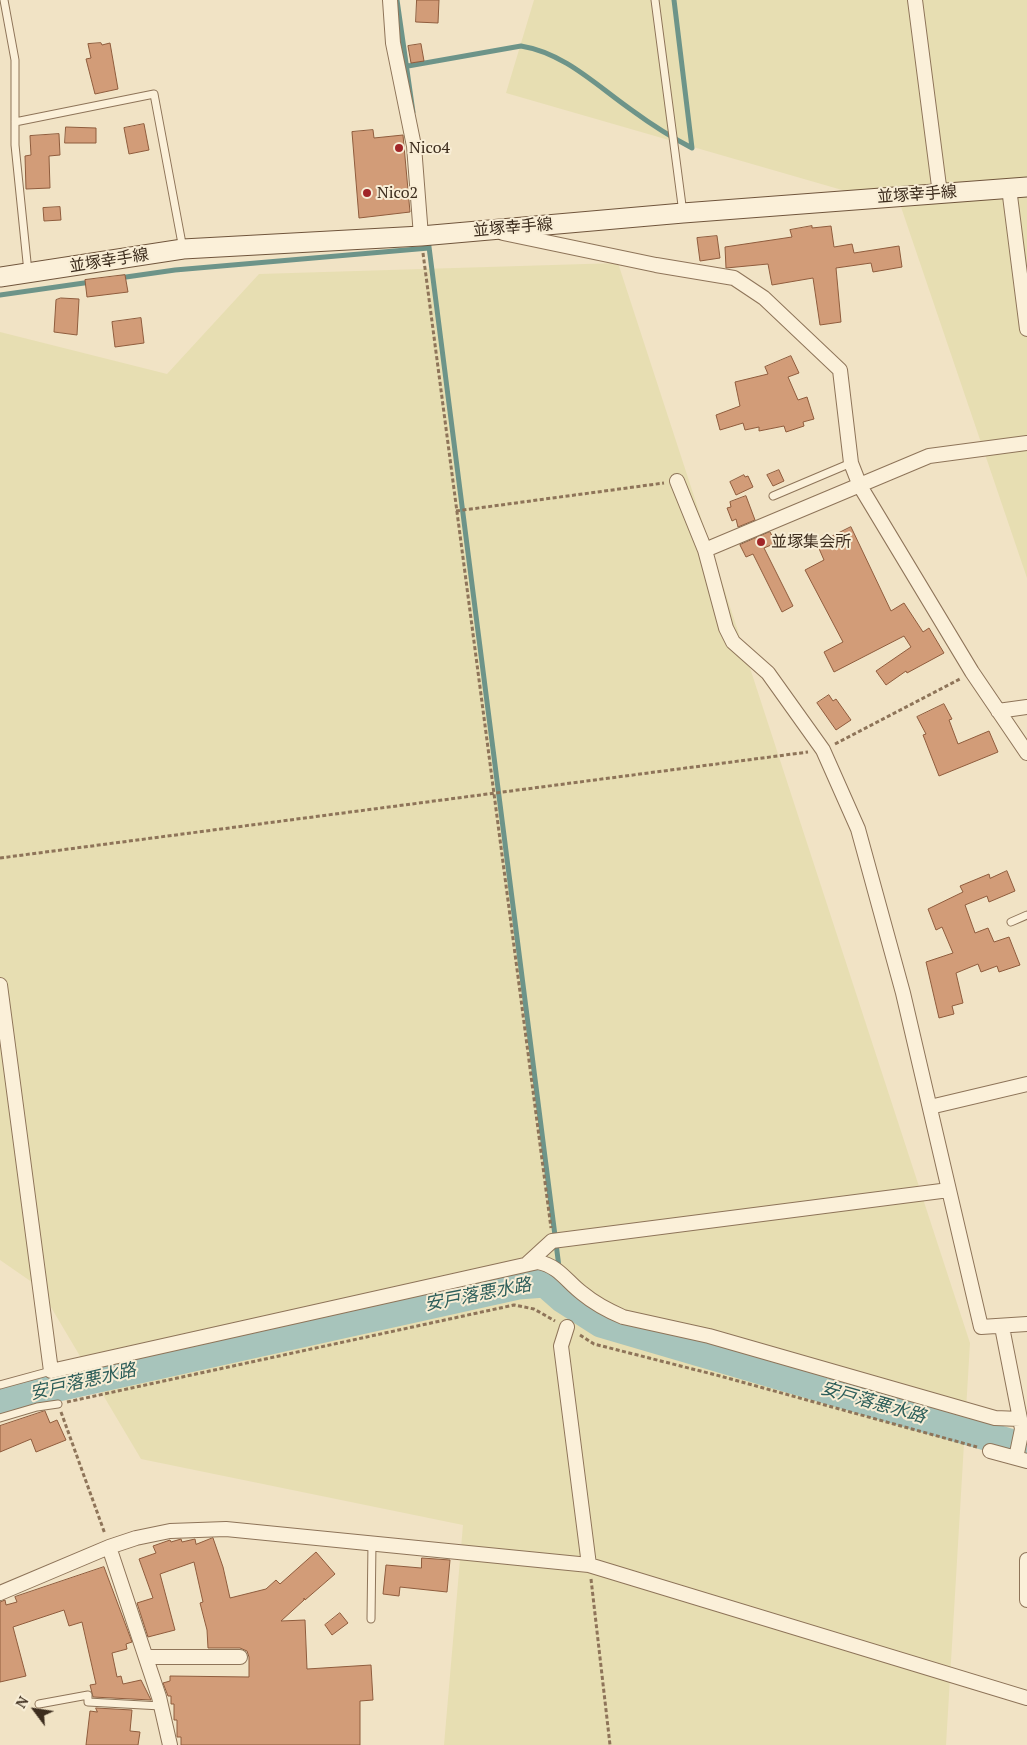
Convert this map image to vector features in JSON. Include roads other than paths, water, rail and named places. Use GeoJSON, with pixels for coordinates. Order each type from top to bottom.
{"type":"FeatureCollection","features":[{"type":"Feature","properties":{"kind":"main road","name":"並塚幸手線"},"geometry":{"type":"LineString","coordinates":[[0,277],[183,249],[421,236],[683,213],[1018,188]]}},
{"type":"Feature","properties":{"kind":"street"},"geometry":{"type":"LineString","coordinates":[[390,0],[393,44],[414,146],[421,236]]}},
{"type":"Feature","properties":{"kind":"street"},"geometry":{"type":"LineString","coordinates":[[915,0],[940,194]]}},
{"type":"Feature","properties":{"kind":"street"},"geometry":{"type":"LineString","coordinates":[[1018,188],[1027,329]]}},
{"type":"Feature","properties":{"kind":"street"},"geometry":{"type":"LineString","coordinates":[[490,230],[656,265],[734,278],[764,298],[840,370],[851,463],[860,486],[972,672],[1027,753]]}},
{"type":"Feature","properties":{"kind":"street"},"geometry":{"type":"LineString","coordinates":[[705,550],[929,456],[1027,443]]}},
{"type":"Feature","properties":{"kind":"street"},"geometry":{"type":"LineString","coordinates":[[677,481],[705,550],[726,628],[733,642],[768,673],[823,750],[858,829],[903,993],[980,1327],[1027,1324]]}},
{"type":"Feature","properties":{"kind":"street"},"geometry":{"type":"LineString","coordinates":[[998,711],[1027,707]]}},
{"type":"Feature","properties":{"kind":"street"},"geometry":{"type":"LineString","coordinates":[[0,985],[51,1371],[528,1263],[546,1264],[555,1268],[582,1294],[612,1313],[623,1317],[709,1336],[1021,1424]]}},
{"type":"Feature","properties":{"kind":"street"},"geometry":{"type":"LineString","coordinates":[[930,1107],[1027,1084]]}},
{"type":"Feature","properties":{"kind":"street"},"geometry":{"type":"LineString","coordinates":[[528,1263],[552,1241],[949,1190]]}},
{"type":"Feature","properties":{"kind":"street"},"geometry":{"type":"LineString","coordinates":[[990,1451],[1021,1460],[1022,1402],[1002,1327]]}},
{"type":"Feature","properties":{"kind":"street"},"geometry":{"type":"LineString","coordinates":[[567,1328],[561,1346],[589,1565]]}},
{"type":"Feature","properties":{"kind":"street"},"geometry":{"type":"LineString","coordinates":[[0,1593],[109,1546],[170,1530],[226,1529],[589,1565],[1027,1698]]}},
{"type":"Feature","properties":{"kind":"street"},"geometry":{"type":"LineString","coordinates":[[109,1546],[146,1657],[161,1706],[170,1745]]}},
{"type":"Feature","properties":{"kind":"street"},"geometry":{"type":"LineString","coordinates":[[1027,1560],[1027,1600]]}},
{"type":"Feature","properties":{"kind":"street"},"geometry":{"type":"LineString","coordinates":[[146,1657],[240,1657]]}},
{"type":"Feature","properties":{"kind":"lane"},"geometry":{"type":"LineString","coordinates":[[4,0],[16,60],[14,145],[28,273]]}},
{"type":"Feature","properties":{"kind":"lane"},"geometry":{"type":"LineString","coordinates":[[655,0],[683,213]]}},
{"type":"Feature","properties":{"kind":"lane"},"geometry":{"type":"LineString","coordinates":[[15,122],[154,94],[183,249]]}},
{"type":"Feature","properties":{"kind":"lane"},"geometry":{"type":"LineString","coordinates":[[773,496],[851,463]]}},
{"type":"Feature","properties":{"kind":"lane"},"geometry":{"type":"LineString","coordinates":[[1011,922],[1027,916]]}},
{"type":"Feature","properties":{"kind":"lane"},"geometry":{"type":"LineString","coordinates":[[0,1385],[51,1371]]}},
{"type":"Feature","properties":{"kind":"lane"},"geometry":{"type":"LineString","coordinates":[[0,1418],[37,1407],[58,1404]]}},
{"type":"Feature","properties":{"kind":"lane"},"geometry":{"type":"LineString","coordinates":[[371,1620],[372,1544]]}},
{"type":"Feature","properties":{"kind":"lane"},"geometry":{"type":"LineString","coordinates":[[39,1704],[88,1696],[88,1702],[161,1706]]}},
{"type":"Feature","properties":{"kind":"waterway"},"geometry":{"type":"LineString","coordinates":[[397,0],[413,112]]}},
{"type":"Feature","properties":{"kind":"waterway"},"geometry":{"type":"LineString","coordinates":[[408,66],[521,46],[537,50],[567,63],[647,121],[692,148],[674,0]]}},
{"type":"Feature","properties":{"kind":"waterway"},"geometry":{"type":"LineString","coordinates":[[428,239],[559,1267]]}},
{"type":"Feature","properties":{"kind":"waterway"},"geometry":{"type":"LineString","coordinates":[[119,278],[175,270],[429,248]]}},
{"type":"Feature","properties":{"kind":"waterway"},"geometry":{"type":"LineString","coordinates":[[0,295],[91,282]]}},
{"type":"Feature","properties":{"kind":"waterway"},"geometry":{"type":"LineString","coordinates":[[560,1276],[562,1298]]}},
{"type":"Feature","properties":{"kind":"waterway","name":"安戸落悪水路"},"geometry":{"type":"LineString","coordinates":[[0,1403],[44,1390],[518,1285],[545,1283],[562,1298],[601,1323],[1027,1448]]}},
{"type":"Feature","properties":{"kind":"place","name":"Nico4"},"geometry":{"type":"Point","coordinates":[399,148]}},
{"type":"Feature","properties":{"kind":"place","name":"Nico2"},"geometry":{"type":"Point","coordinates":[367,193]}},
{"type":"Feature","properties":{"kind":"place","name":"並塚集会所"},"geometry":{"type":"Point","coordinates":[761,542]}}]}
